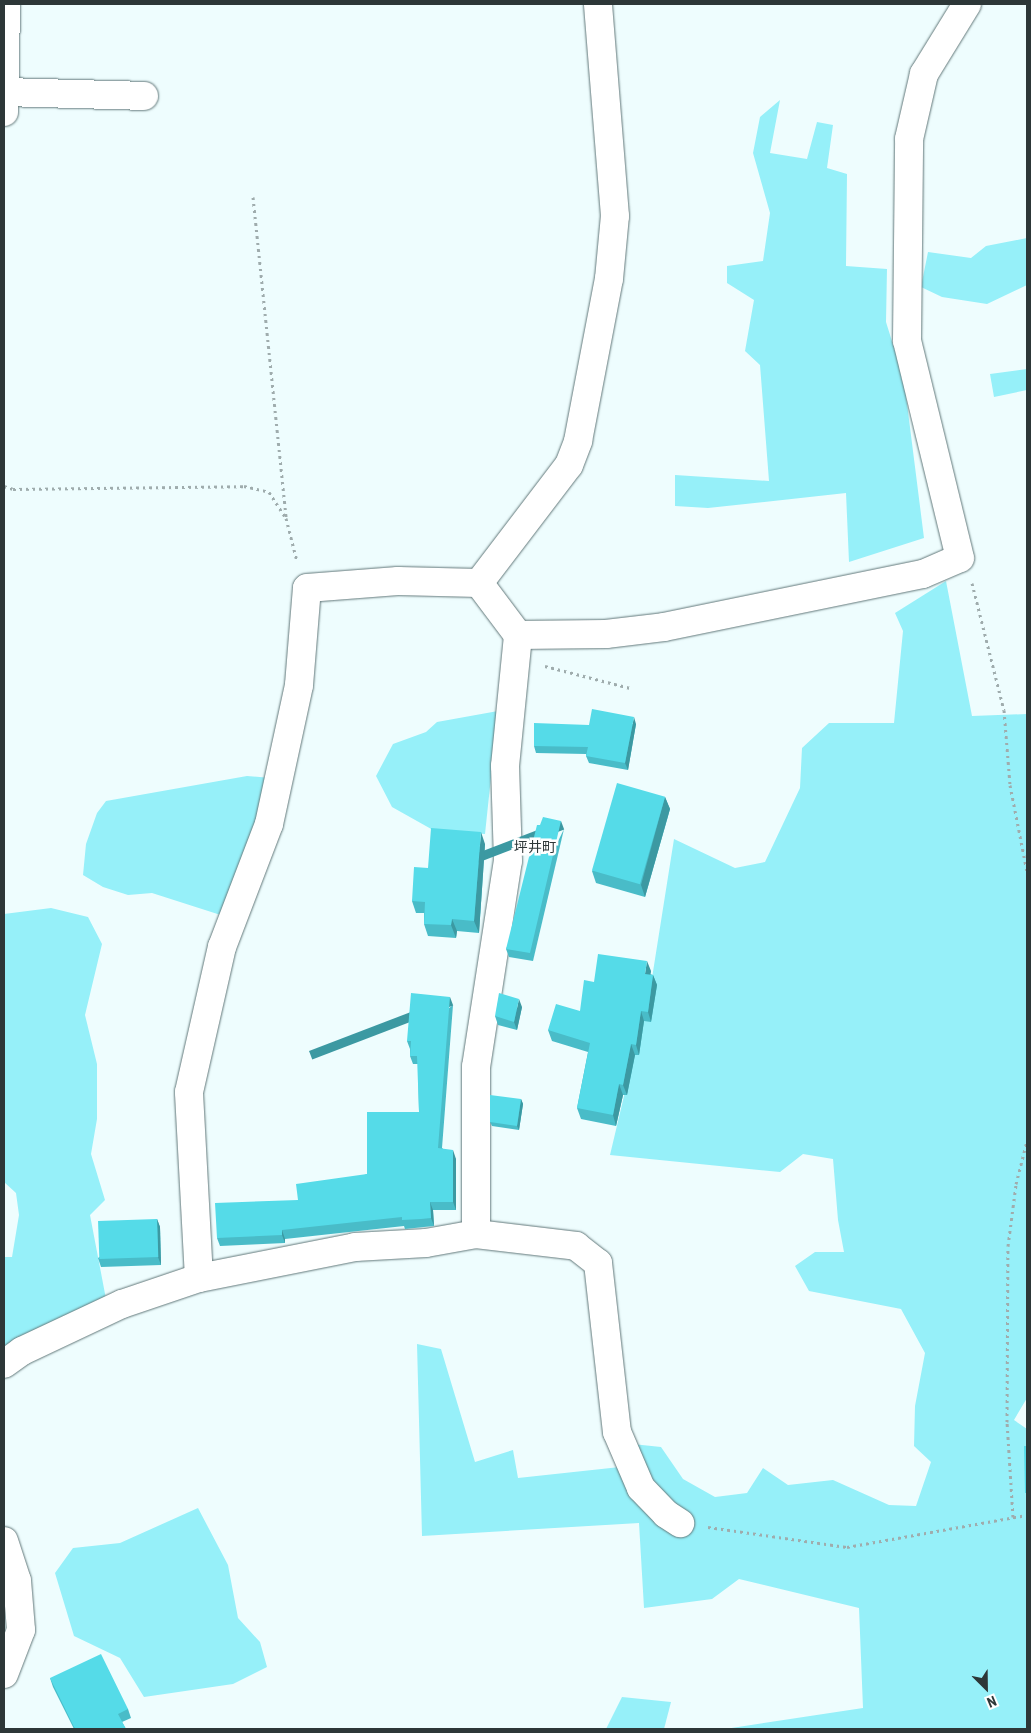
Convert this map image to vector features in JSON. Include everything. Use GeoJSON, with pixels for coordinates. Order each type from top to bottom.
{"type":"FeatureCollection","features":[{"type":"Feature","properties":{"kind":"street"},"geometry":{"type":"LineString","coordinates":[[4,112],[6,4]]}},
{"type":"Feature","properties":{"kind":"street"},"geometry":{"type":"LineString","coordinates":[[479,583],[569,465],[578,441],[609,279],[615,216],[598,4]]}},
{"type":"Feature","properties":{"kind":"street"},"geometry":{"type":"LineString","coordinates":[[517,646],[664,627],[923,574],[960,558],[907,341],[909,139],[924,74],[967,4]]}},
{"type":"Feature","properties":{"kind":"street"},"geometry":{"type":"LineString","coordinates":[[4,92],[144,96]]}},
{"type":"Feature","properties":{"kind":"street"},"geometry":{"type":"LineString","coordinates":[[199,1278],[189,1092],[222,947],[269,824],[299,685],[307,588],[398,580],[479,583]]}},
{"type":"Feature","properties":{"kind":"street"},"geometry":{"type":"LineString","coordinates":[[476,1234],[476,1067],[508,861],[506,766],[517,646],[479,583]]}},
{"type":"Feature","properties":{"kind":"street"},"geometry":{"type":"LineString","coordinates":[[4,1364],[22,1351],[122,1304],[199,1278],[355,1246],[426,1243],[476,1234],[576,1246],[598,1263],[617,1432],[642,1488],[666,1514],[680,1523]]}},
{"type":"Feature","properties":{"kind":"street"},"geometry":{"type":"LineString","coordinates":[[4,1540],[17,1581],[21,1630],[4,1674]]}},
{"type":"Feature","properties":{"kind":"path"},"geometry":{"type":"LineString","coordinates":[[253,197],[286,518],[307,588]]}},
{"type":"Feature","properties":{"kind":"path"},"geometry":{"type":"LineString","coordinates":[[4,486],[13,490],[244,486],[269,492],[286,518]]}},
{"type":"Feature","properties":{"kind":"path"},"geometry":{"type":"LineString","coordinates":[[960,558],[970,577],[1004,710],[1010,785],[1027,872]]}},
{"type":"Feature","properties":{"kind":"path"},"geometry":{"type":"LineString","coordinates":[[517,646],[630,688]]}},
{"type":"Feature","properties":{"kind":"path"},"geometry":{"type":"LineString","coordinates":[[1012,1517],[1006,1422],[1008,1246],[1016,1184],[1027,1141]]}},
{"type":"Feature","properties":{"kind":"path"},"geometry":{"type":"LineString","coordinates":[[680,1523],[846,1547],[1027,1515]]}},
{"type":"Feature","properties":{"kind":"shaded area"},"geometry":{"type":"Polygon","coordinates":[[[780,100],[770,153],[807,159],[817,122],[833,125],[827,168],[847,174],[846,266],[887,269],[886,322],[904,380],[924,538],[849,562],[846,493],[708,508],[675,506],[675,475],[769,481],[760,365],[745,351],[754,300],[727,283],[727,266],[763,261],[770,213],[753,153],[760,117],[780,100]]]}},
{"type":"Feature","properties":{"kind":"shaded area"},"geometry":{"type":"Polygon","coordinates":[[[1027,238],[1027,285],[987,304],[942,297],[921,287],[928,252],[971,258],[986,246],[1027,238]]]}},
{"type":"Feature","properties":{"kind":"shaded area"},"geometry":{"type":"Polygon","coordinates":[[[1027,369],[1027,390],[994,397],[990,374],[1027,369]]]}},
{"type":"Feature","properties":{"kind":"shaded area"},"geometry":{"type":"Polygon","coordinates":[[[946,581],[972,716],[1027,714],[1027,1398],[1014,1420],[1027,1429],[1027,1729],[725,1729],[863,1708],[859,1608],[739,1579],[712,1599],[644,1608],[639,1523],[422,1536],[417,1344],[441,1349],[475,1462],[513,1450],[518,1478],[620,1467],[623,1443],[661,1447],[683,1479],[715,1497],[747,1493],[763,1468],[788,1485],[833,1480],[889,1505],[916,1506],[931,1462],[914,1446],[915,1406],[925,1353],[901,1309],[809,1291],[795,1266],[815,1252],[844,1252],[838,1220],[833,1159],[803,1154],[780,1172],[610,1155],[652,978],[674,839],[735,868],[765,862],[800,788],[802,748],[829,723],[894,723],[903,631],[895,613],[946,581]]]}},
{"type":"Feature","properties":{"kind":"shaded area"},"geometry":{"type":"Polygon","coordinates":[[[498,711],[485,834],[433,830],[392,807],[376,776],[393,744],[426,732],[437,722],[498,711]]]}},
{"type":"Feature","properties":{"kind":"shaded area"},"geometry":{"type":"Polygon","coordinates":[[[247,776],[271,778],[230,918],[152,893],[128,895],[103,887],[83,875],[86,844],[97,813],[106,801],[247,776]]]}},
{"type":"Feature","properties":{"kind":"shaded area"},"geometry":{"type":"Polygon","coordinates":[[[51,908],[88,917],[102,944],[85,1015],[97,1064],[97,1119],[91,1154],[105,1200],[90,1215],[106,1299],[4,1347],[4,1257],[12,1257],[19,1215],[16,1193],[4,1182],[4,914],[51,908]]]}},
{"type":"Feature","properties":{"kind":"shaded area"},"geometry":{"type":"Polygon","coordinates":[[[198,1508],[228,1565],[238,1618],[260,1642],[267,1667],[233,1684],[144,1697],[120,1658],[74,1636],[55,1573],[73,1548],[120,1543],[198,1508]]]}},
{"type":"Feature","properties":{"kind":"shaded area"},"geometry":{"type":"Polygon","coordinates":[[[622,1697],[671,1702],[664,1729],[606,1729],[622,1697]]]}},
{"type":"Feature","properties":{"kind":"building"},"geometry":{"type":"Polygon","coordinates":[[[592,709],[634,717],[625,763],[586,756],[588,747],[534,746],[534,723],[589,725],[592,709]]]}},
{"type":"Feature","properties":{"kind":"building"},"geometry":{"type":"Polygon","coordinates":[[[617,783],[665,797],[640,884],[592,870],[617,783]]]}},
{"type":"Feature","properties":{"kind":"building"},"geometry":{"type":"Polygon","coordinates":[[[543,817],[561,821],[530,953],[506,949],[537,825],[540,825],[543,817]]]}},
{"type":"Feature","properties":{"kind":"building"},"geometry":{"type":"Polygon","coordinates":[[[431,828],[481,832],[474,921],[452,919],[451,925],[424,924],[425,902],[412,901],[414,867],[428,868],[431,828]]]}},
{"type":"Feature","properties":{"kind":"building"},"geometry":{"type":"Polygon","coordinates":[[[598,954],[647,961],[645,974],[653,975],[648,1012],[641,1011],[636,1045],[631,1044],[623,1085],[619,1084],[613,1115],[577,1108],[590,1043],[548,1030],[556,1004],[580,1011],[584,980],[594,982],[598,954]]]}},
{"type":"Feature","properties":{"kind":"building"},"geometry":{"type":"Polygon","coordinates":[[[411,993],[450,997],[438,1148],[453,1150],[453,1202],[430,1202],[431,1218],[402,1220],[402,1217],[282,1230],[282,1235],[217,1238],[215,1203],[298,1200],[296,1184],[367,1174],[367,1112],[419,1112],[417,1056],[410,1056],[411,1041],[407,1041],[411,993]]]}},
{"type":"Feature","properties":{"kind":"building"},"geometry":{"type":"Polygon","coordinates":[[[499,993],[519,999],[514,1022],[495,1016],[499,993]]]}},
{"type":"Feature","properties":{"kind":"building"},"geometry":{"type":"Polygon","coordinates":[[[490,1095],[521,1099],[517,1126],[490,1122],[490,1095]]]}},
{"type":"Feature","properties":{"kind":"building"},"geometry":{"type":"Polygon","coordinates":[[[157,1219],[158,1257],[99,1259],[98,1221],[157,1219]]]}},
{"type":"Feature","properties":{"kind":"building"},"geometry":{"type":"Polygon","coordinates":[[[1024,1446],[1027,1446],[1027,1493],[1025,1493],[1024,1446]]]}},
{"type":"Feature","properties":{"kind":"building"},"geometry":{"type":"Polygon","coordinates":[[[101,1654],[128,1709],[118,1714],[126,1729],[76,1729],[50,1678],[101,1654]]]}},
{"type":"Feature","properties":{"kind":"district","name":"坪井町"},"geometry":{"type":"Point","coordinates":[535,847]}}]}
